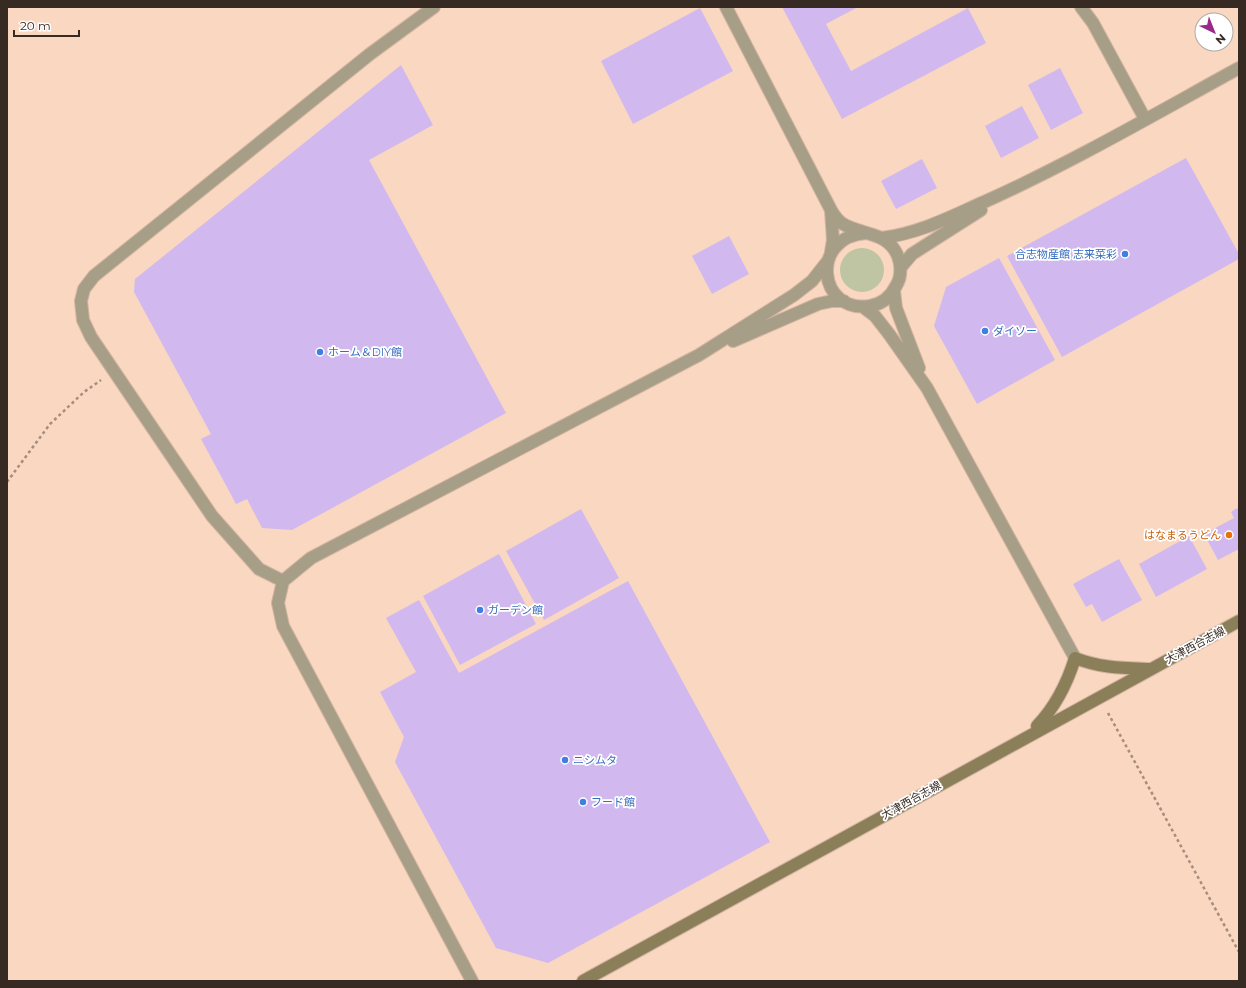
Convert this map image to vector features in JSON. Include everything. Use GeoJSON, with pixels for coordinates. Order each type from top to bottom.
{"type":"FeatureCollection","features":[{"type":"Feature","properties":{"kind":"main road","name":"大津西合志線"},"geometry":{"type":"LineString","coordinates":[[583,981],[1239,621]]}},
{"type":"Feature","properties":{"kind":"main road"},"geometry":{"type":"LineString","coordinates":[[1030,735],[1048,715],[1059,697],[1068,679],[1075,658],[1089,664],[1112,668],[1150,669]]}},
{"type":"Feature","properties":{"kind":"lane"},"geometry":{"type":"LineString","coordinates":[[283,581],[259,569],[212,516],[91,337],[84,320],[81,301],[84,289],[94,276],[351,69],[434,7]]}},
{"type":"Feature","properties":{"kind":"lane"},"geometry":{"type":"LineString","coordinates":[[726,7],[831,210],[842,223],[882,238],[905,235],[937,223],[1017,187],[1239,68]]}},
{"type":"Feature","properties":{"kind":"lane"},"geometry":{"type":"LineString","coordinates":[[1081,7],[1093,23],[1145,119]]}},
{"type":"Feature","properties":{"kind":"lane"},"geometry":{"type":"LineString","coordinates":[[900,267],[912,254],[1017,187]]}},
{"type":"Feature","properties":{"kind":"lane"},"geometry":{"type":"LineString","coordinates":[[831,210],[833,240],[826,273],[829,284],[835,294],[844,301]]}},
{"type":"Feature","properties":{"kind":"lane"},"geometry":{"type":"LineString","coordinates":[[699,355],[812,282],[838,243],[855,234],[866,233]]}},
{"type":"Feature","properties":{"kind":"lane"},"geometry":{"type":"LineString","coordinates":[[863,307],[875,305],[885,300],[894,291],[898,284],[900,267],[895,250],[882,238]]}},
{"type":"Feature","properties":{"kind":"lane"},"geometry":{"type":"LineString","coordinates":[[894,291],[896,308],[927,388]]}},
{"type":"Feature","properties":{"kind":"lane"},"geometry":{"type":"LineString","coordinates":[[472,981],[283,626],[278,603],[283,581],[311,558],[699,355],[818,304],[832,301],[844,301],[863,307],[875,316],[927,388],[1075,658]]}},
{"type":"Feature","properties":{"kind":"path"},"geometry":{"type":"LineString","coordinates":[[7,482],[50,424],[84,392],[114,372]]}},
{"type":"Feature","properties":{"kind":"path"},"geometry":{"type":"LineString","coordinates":[[1100,696],[1239,952]]}},
{"type":"Feature","properties":{"kind":"green space"},"geometry":{"type":"Polygon","coordinates":[[[858,248],[866,248],[871,249],[878,254],[883,261],[883,279],[878,286],[871,291],[858,292],[850,289],[843,282],[840,274],[840,266],[843,258],[850,251],[858,248]]]}},
{"type":"Feature","properties":{"kind":"building"},"geometry":{"type":"Polygon","coordinates":[[[782,7],[858,7],[826,24],[851,71],[968,8],[986,43],[842,119],[782,7]]]}},
{"type":"Feature","properties":{"kind":"building"},"geometry":{"type":"Polygon","coordinates":[[[700,8],[733,71],[633,124],[601,61],[700,8]]]}},
{"type":"Feature","properties":{"kind":"building","name":"ホーム＆DIY館"},"geometry":{"type":"Polygon","coordinates":[[[401,65],[433,125],[369,160],[506,413],[292,530],[262,528],[247,499],[236,504],[201,439],[211,434],[134,292],[135,279],[401,65]]]}},
{"type":"Feature","properties":{"kind":"building"},"geometry":{"type":"Polygon","coordinates":[[[1060,68],[1083,113],[1051,130],[1028,85],[1060,68]]]}},
{"type":"Feature","properties":{"kind":"building"},"geometry":{"type":"Polygon","coordinates":[[[1022,106],[1039,138],[1001,158],[985,126],[1022,106]]]}},
{"type":"Feature","properties":{"kind":"building"},"geometry":{"type":"Polygon","coordinates":[[[1186,158],[1239,254],[1239,259],[1062,357],[1007,256],[1186,158]]]}},
{"type":"Feature","properties":{"kind":"building"},"geometry":{"type":"Polygon","coordinates":[[[922,159],[937,188],[896,209],[881,181],[922,159]]]}},
{"type":"Feature","properties":{"kind":"building"},"geometry":{"type":"Polygon","coordinates":[[[729,236],[749,274],[712,294],[692,256],[729,236]]]}},
{"type":"Feature","properties":{"kind":"building"},"geometry":{"type":"Polygon","coordinates":[[[999,258],[1055,360],[977,404],[934,326],[946,287],[999,258]]]}},
{"type":"Feature","properties":{"kind":"building"},"geometry":{"type":"Polygon","coordinates":[[[1237,508],[1239,511],[1239,549],[1218,560],[1204,534],[1234,518],[1231,512],[1237,508]]]}},
{"type":"Feature","properties":{"kind":"building","name":"ガーデン館"},"geometry":{"type":"Polygon","coordinates":[[[581,509],[619,578],[544,620],[506,551],[581,509]]]}},
{"type":"Feature","properties":{"kind":"building"},"geometry":{"type":"Polygon","coordinates":[[[1189,536],[1207,569],[1156,597],[1139,564],[1189,536]]]}},
{"type":"Feature","properties":{"kind":"building","name":"ガーデン館"},"geometry":{"type":"Polygon","coordinates":[[[499,554],[536,624],[460,665],[423,596],[499,554]]]}},
{"type":"Feature","properties":{"kind":"building"},"geometry":{"type":"Polygon","coordinates":[[[1119,559],[1142,600],[1102,622],[1092,604],[1086,607],[1073,584],[1119,559]]]}},
{"type":"Feature","properties":{"kind":"building","name":"フード館"},"geometry":{"type":"Polygon","coordinates":[[[628,581],[770,842],[548,963],[496,948],[395,762],[404,737],[380,692],[416,672],[386,618],[419,600],[459,673],[628,581]]]}},
{"type":"Feature","properties":{"kind":"place","name":"合志物産館 志来菜彩"},"geometry":{"type":"Point","coordinates":[1125,254]}},
{"type":"Feature","properties":{"kind":"place","name":"ダイソー"},"geometry":{"type":"Point","coordinates":[985,331]}},
{"type":"Feature","properties":{"kind":"place","name":"ホーム＆DIY館"},"geometry":{"type":"Point","coordinates":[320,352]}},
{"type":"Feature","properties":{"kind":"place","name":"はなまるうどん"},"geometry":{"type":"Point","coordinates":[1229,535]}},
{"type":"Feature","properties":{"kind":"place","name":"ガーデン館"},"geometry":{"type":"Point","coordinates":[480,610]}},
{"type":"Feature","properties":{"kind":"place","name":"ニシムタ"},"geometry":{"type":"Point","coordinates":[565,760]}},
{"type":"Feature","properties":{"kind":"place","name":"フード館"},"geometry":{"type":"Point","coordinates":[583,802]}}]}
